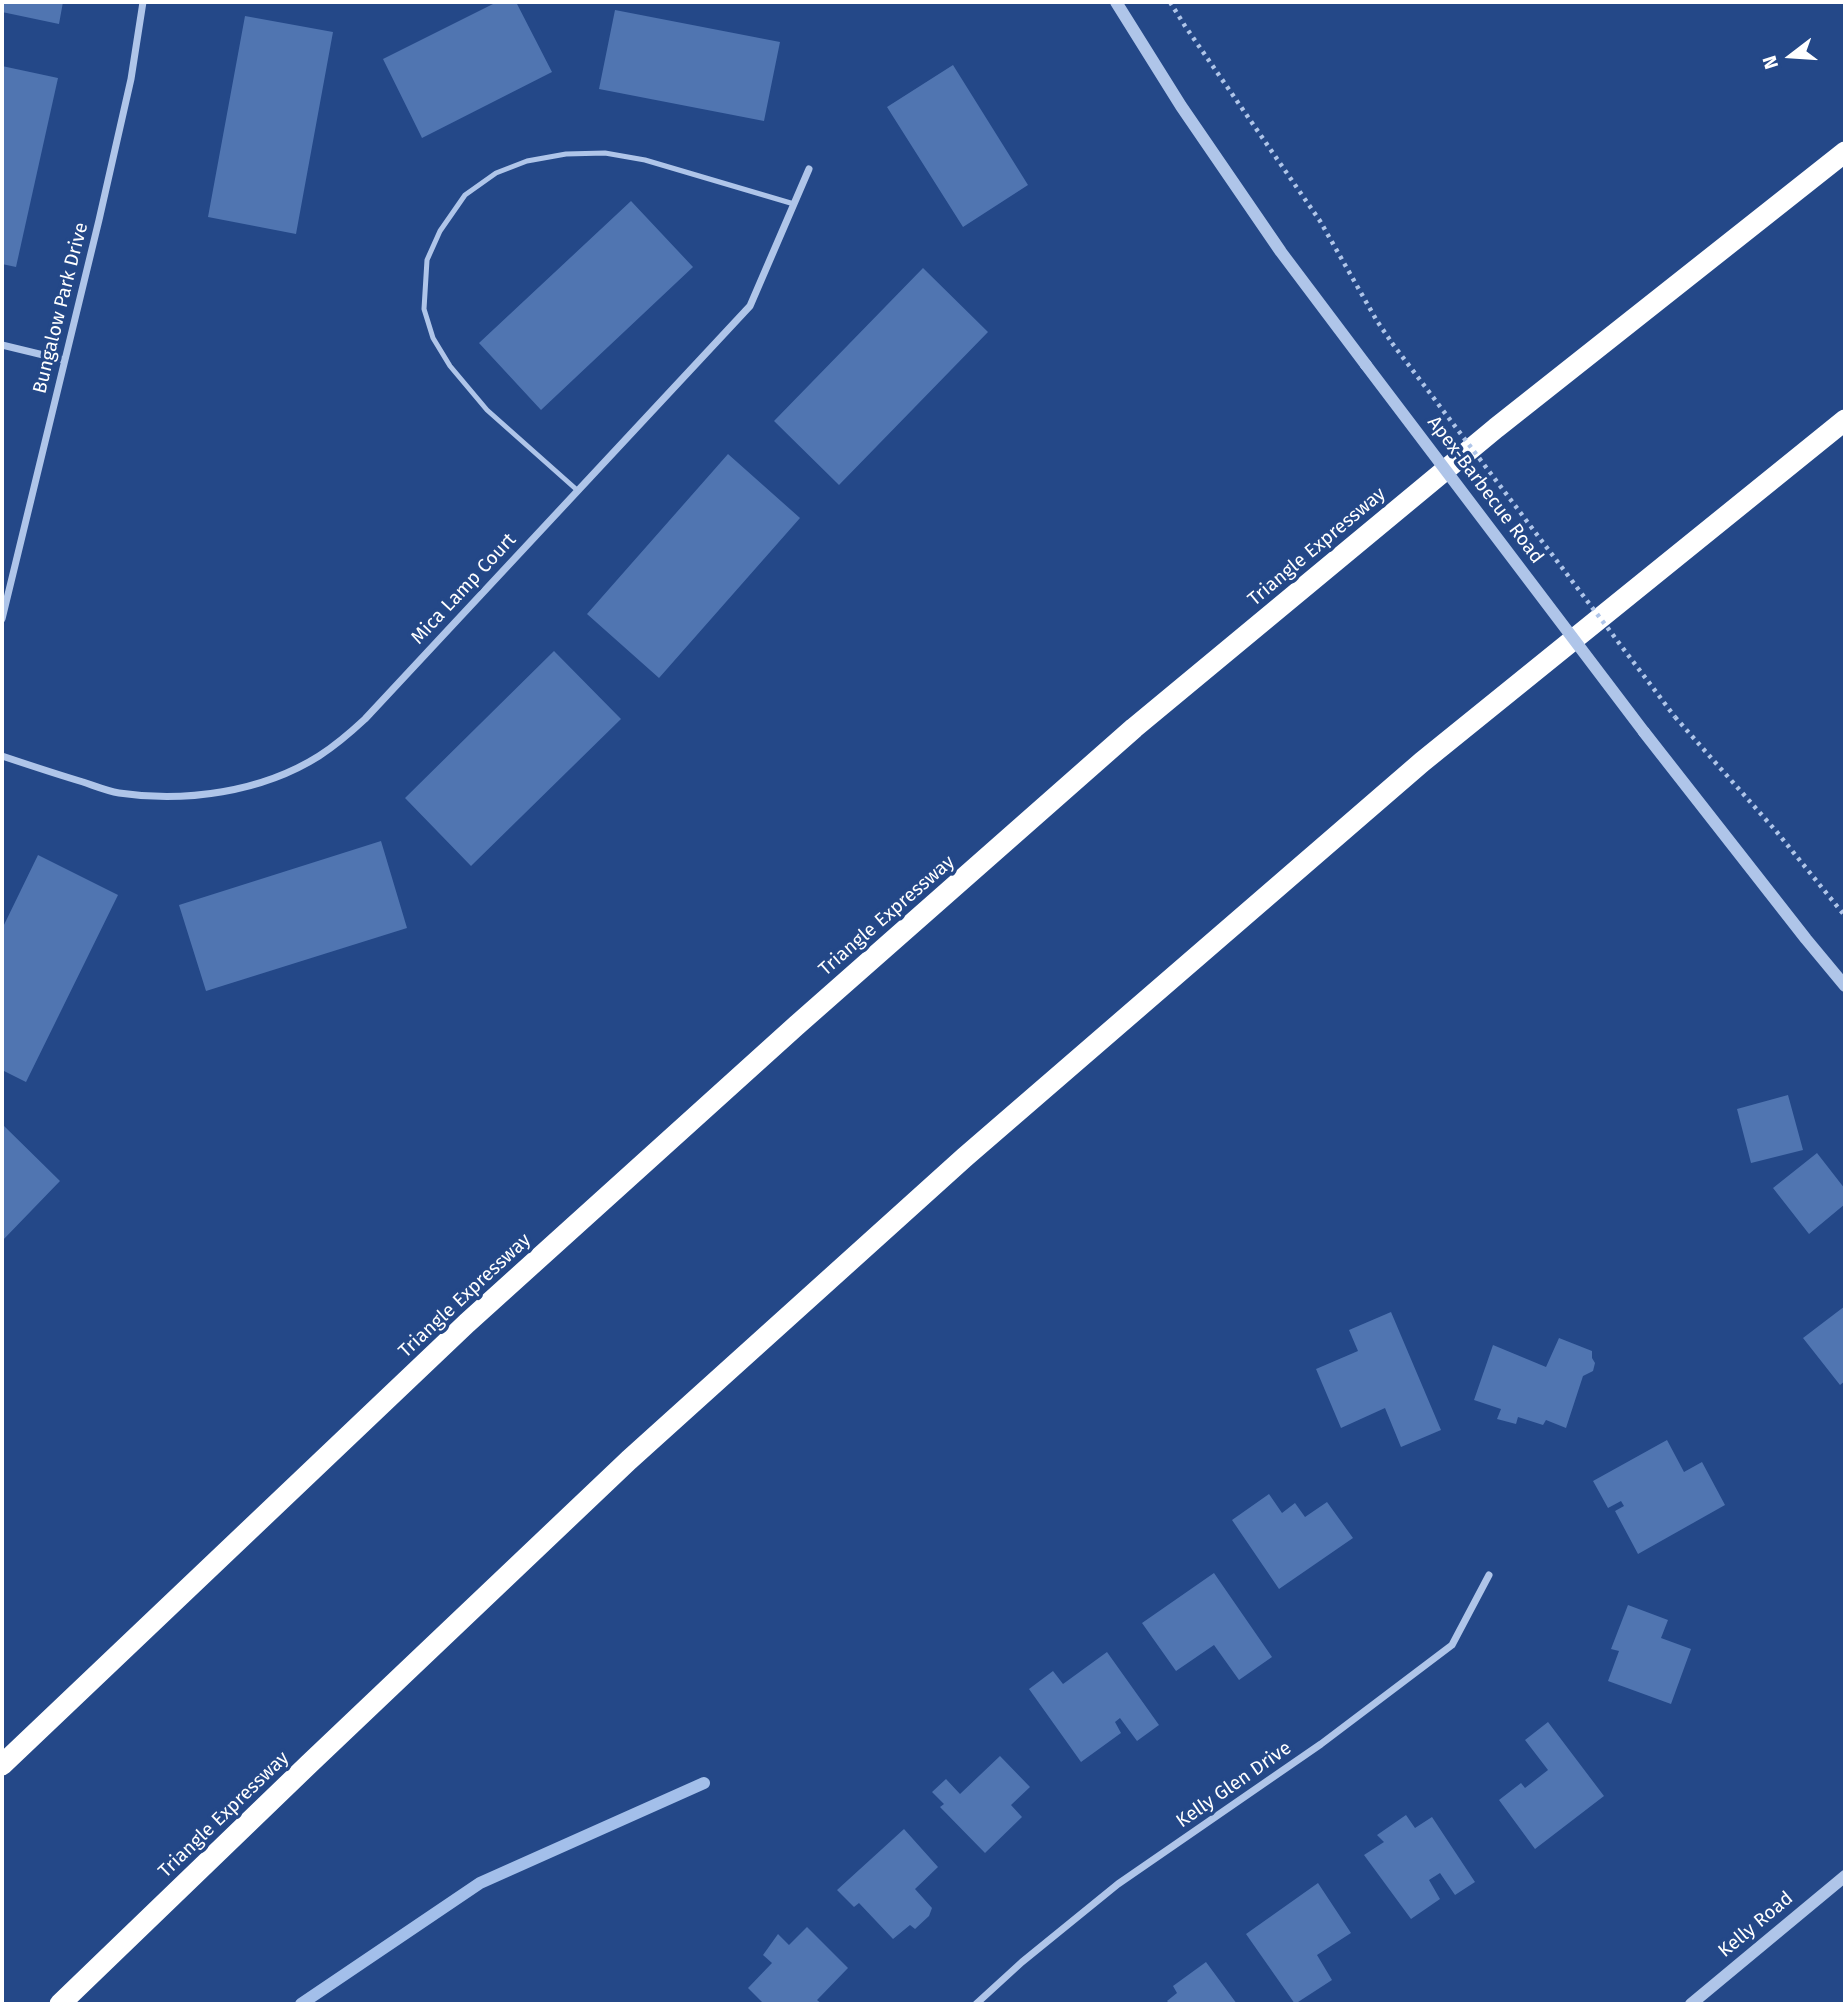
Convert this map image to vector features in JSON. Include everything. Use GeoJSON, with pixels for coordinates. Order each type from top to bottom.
{"type":"FeatureCollection","features":[{"type":"Feature","properties":{"kind":"highway","name":"Triangle Expressway"},"geometry":{"type":"LineString","coordinates":[[2,1765],[467,1324],[797,1025],[1134,728],[1496,428],[1845,152]]}},
{"type":"Feature","properties":{"kind":"highway","name":"Triangle Expressway"},"geometry":{"type":"LineString","coordinates":[[60,2004],[629,1460],[965,1157],[1422,762],[1845,420]]}},
{"type":"Feature","properties":{"kind":"street","name":"Bungalow Park Drive"},"geometry":{"type":"LineString","coordinates":[[2,619],[99,220],[131,79],[143,2]]}},
{"type":"Feature","properties":{"kind":"street","name":"Apex-Barbecue Road"},"geometry":{"type":"LineString","coordinates":[[1116,2],[1181,106],[1281,252],[1644,732],[1805,939],[1845,986]]}},
{"type":"Feature","properties":{"kind":"street","name":"Mica Lamp Court"},"geometry":{"type":"LineString","coordinates":[[2,756],[116,792],[156,796],[202,794],[236,788],[284,774],[317,757],[341,740],[365,719],[750,306],[809,169]]}},
{"type":"Feature","properties":{"kind":"street"},"geometry":{"type":"LineString","coordinates":[[2,345],[64,360]]}},
{"type":"Feature","properties":{"kind":"street","name":"Kelly Glen Drive"},"geometry":{"type":"LineString","coordinates":[[976,2004],[1022,1962],[1118,1884],[1321,1744],[1452,1645],[1489,1575]]}},
{"type":"Feature","properties":{"kind":"street","name":"Kelly Road"},"geometry":{"type":"LineString","coordinates":[[1691,2004],[1845,1876]]}},
{"type":"Feature","properties":{"kind":"lane"},"geometry":{"type":"LineString","coordinates":[[577,490],[487,410],[450,366],[433,338],[425,309],[427,260],[440,231],[465,195],[496,173],[527,161],[566,154],[605,153],[645,160],[794,204]]}},
{"type":"Feature","properties":{"kind":"path"},"geometry":{"type":"LineString","coordinates":[[1171,2],[1320,221],[1392,343],[1675,717],[1776,831],[1845,916]]}},
{"type":"Feature","properties":{"kind":"building"},"geometry":{"type":"Polygon","coordinates":[[[2,2],[63,2],[59,24],[2,12],[2,2]]]}},
{"type":"Feature","properties":{"kind":"building"},"geometry":{"type":"Polygon","coordinates":[[[497,2],[516,2],[552,72],[422,138],[383,59],[497,2]]]}},
{"type":"Feature","properties":{"kind":"building"},"geometry":{"type":"Polygon","coordinates":[[[615,10],[780,42],[764,121],[599,89],[615,10]]]}},
{"type":"Feature","properties":{"kind":"building"},"geometry":{"type":"Polygon","coordinates":[[[245,16],[333,32],[296,234],[208,217],[245,16]]]}},
{"type":"Feature","properties":{"kind":"building"},"geometry":{"type":"Polygon","coordinates":[[[953,65],[1028,185],[963,227],[887,107],[953,65]]]}},
{"type":"Feature","properties":{"kind":"building"},"geometry":{"type":"Polygon","coordinates":[[[2,66],[58,78],[16,267],[2,264],[2,66]]]}},
{"type":"Feature","properties":{"kind":"building"},"geometry":{"type":"Polygon","coordinates":[[[631,201],[693,267],[541,410],[479,343],[631,201]]]}},
{"type":"Feature","properties":{"kind":"building"},"geometry":{"type":"Polygon","coordinates":[[[923,268],[988,332],[839,485],[774,421],[923,268]]]}},
{"type":"Feature","properties":{"kind":"building"},"geometry":{"type":"Polygon","coordinates":[[[728,454],[800,518],[659,678],[587,614],[728,454]]]}},
{"type":"Feature","properties":{"kind":"building"},"geometry":{"type":"Polygon","coordinates":[[[554,651],[621,719],[471,866],[405,798],[554,651]]]}},
{"type":"Feature","properties":{"kind":"building"},"geometry":{"type":"Polygon","coordinates":[[[381,841],[407,928],[206,991],[179,905],[381,841]]]}},
{"type":"Feature","properties":{"kind":"building"},"geometry":{"type":"Polygon","coordinates":[[[38,855],[118,895],[26,1082],[2,1070],[2,929],[38,855]]]}},
{"type":"Feature","properties":{"kind":"building"},"geometry":{"type":"Polygon","coordinates":[[[1788,1095],[1803,1150],[1751,1163],[1737,1109],[1788,1095]]]}},
{"type":"Feature","properties":{"kind":"building"},"geometry":{"type":"Polygon","coordinates":[[[2,1124],[60,1181],[2,1241],[2,1124]]]}},
{"type":"Feature","properties":{"kind":"building"},"geometry":{"type":"Polygon","coordinates":[[[1817,1153],[1845,1189],[1845,1204],[1809,1234],[1773,1188],[1817,1153]]]}},
{"type":"Feature","properties":{"kind":"building"},"geometry":{"type":"Polygon","coordinates":[[[1845,1306],[1845,1381],[1840,1385],[1803,1338],[1845,1306]]]}},
{"type":"Feature","properties":{"kind":"building"},"geometry":{"type":"Polygon","coordinates":[[[1391,1312],[1441,1430],[1401,1447],[1385,1408],[1341,1428],[1316,1369],[1358,1351],[1349,1330],[1391,1312]]]}},
{"type":"Feature","properties":{"kind":"building"},"geometry":{"type":"Polygon","coordinates":[[[1559,1338],[1592,1351],[1595,1363],[1593,1371],[1583,1376],[1566,1428],[1546,1420],[1543,1425],[1518,1417],[1516,1424],[1497,1419],[1501,1409],[1474,1400],[1493,1345],[1546,1367],[1559,1338]]]}},
{"type":"Feature","properties":{"kind":"building"},"geometry":{"type":"Polygon","coordinates":[[[1667,1440],[1684,1472],[1702,1462],[1725,1505],[1638,1554],[1615,1511],[1624,1506],[1621,1501],[1608,1508],[1593,1481],[1667,1440]]]}},
{"type":"Feature","properties":{"kind":"building"},"geometry":{"type":"Polygon","coordinates":[[[1269,1494],[1282,1513],[1295,1503],[1305,1517],[1327,1502],[1353,1538],[1279,1589],[1232,1520],[1269,1494]]]}},
{"type":"Feature","properties":{"kind":"building"},"geometry":{"type":"Polygon","coordinates":[[[1214,1573],[1272,1657],[1239,1680],[1214,1645],[1176,1671],[1142,1623],[1214,1573]]]}},
{"type":"Feature","properties":{"kind":"building"},"geometry":{"type":"Polygon","coordinates":[[[1628,1605],[1668,1620],[1661,1638],[1691,1649],[1671,1704],[1608,1681],[1619,1651],[1611,1649],[1628,1605]]]}},
{"type":"Feature","properties":{"kind":"building"},"geometry":{"type":"Polygon","coordinates":[[[1107,1652],[1159,1725],[1137,1741],[1120,1718],[1115,1722],[1121,1733],[1081,1762],[1029,1689],[1053,1671],[1063,1684],[1107,1652]]]}},
{"type":"Feature","properties":{"kind":"building"},"geometry":{"type":"Polygon","coordinates":[[[1548,1722],[1604,1796],[1535,1849],[1499,1800],[1521,1783],[1525,1788],[1548,1770],[1525,1740],[1548,1722]]]}},
{"type":"Feature","properties":{"kind":"building"},"geometry":{"type":"Polygon","coordinates":[[[1000,1756],[1030,1787],[1011,1805],[1022,1817],[985,1853],[940,1807],[944,1804],[932,1792],[946,1779],[960,1794],[1000,1756]]]}},
{"type":"Feature","properties":{"kind":"building"},"geometry":{"type":"Polygon","coordinates":[[[1406,1815],[1415,1828],[1432,1817],[1475,1882],[1455,1895],[1440,1873],[1429,1880],[1440,1899],[1411,1919],[1364,1855],[1384,1842],[1377,1835],[1406,1815]]]}},
{"type":"Feature","properties":{"kind":"building"},"geometry":{"type":"Polygon","coordinates":[[[904,1829],[938,1867],[915,1889],[932,1908],[929,1916],[915,1929],[910,1925],[893,1939],[859,1903],[854,1907],[837,1890],[904,1829]]]}},
{"type":"Feature","properties":{"kind":"building"},"geometry":{"type":"Polygon","coordinates":[[[1318,1883],[1351,1933],[1317,1955],[1332,1980],[1295,2004],[1246,1934],[1318,1883]]]}},
{"type":"Feature","properties":{"kind":"building"},"geometry":{"type":"Polygon","coordinates":[[[807,1927],[848,1968],[817,2000],[822,2004],[764,2004],[748,1988],[772,1963],[763,1955],[778,1934],[789,1945],[807,1927]]]}},
{"type":"Feature","properties":{"kind":"building"},"geometry":{"type":"Polygon","coordinates":[[[1206,1962],[1237,2004],[1170,2004],[1167,2001],[1177,1993],[1173,1986],[1206,1962]]]}},
{"type":"Feature","properties":{"kind":"waterway"},"geometry":{"type":"LineString","coordinates":[[301,2004],[480,1883],[704,1783]]}}]}
